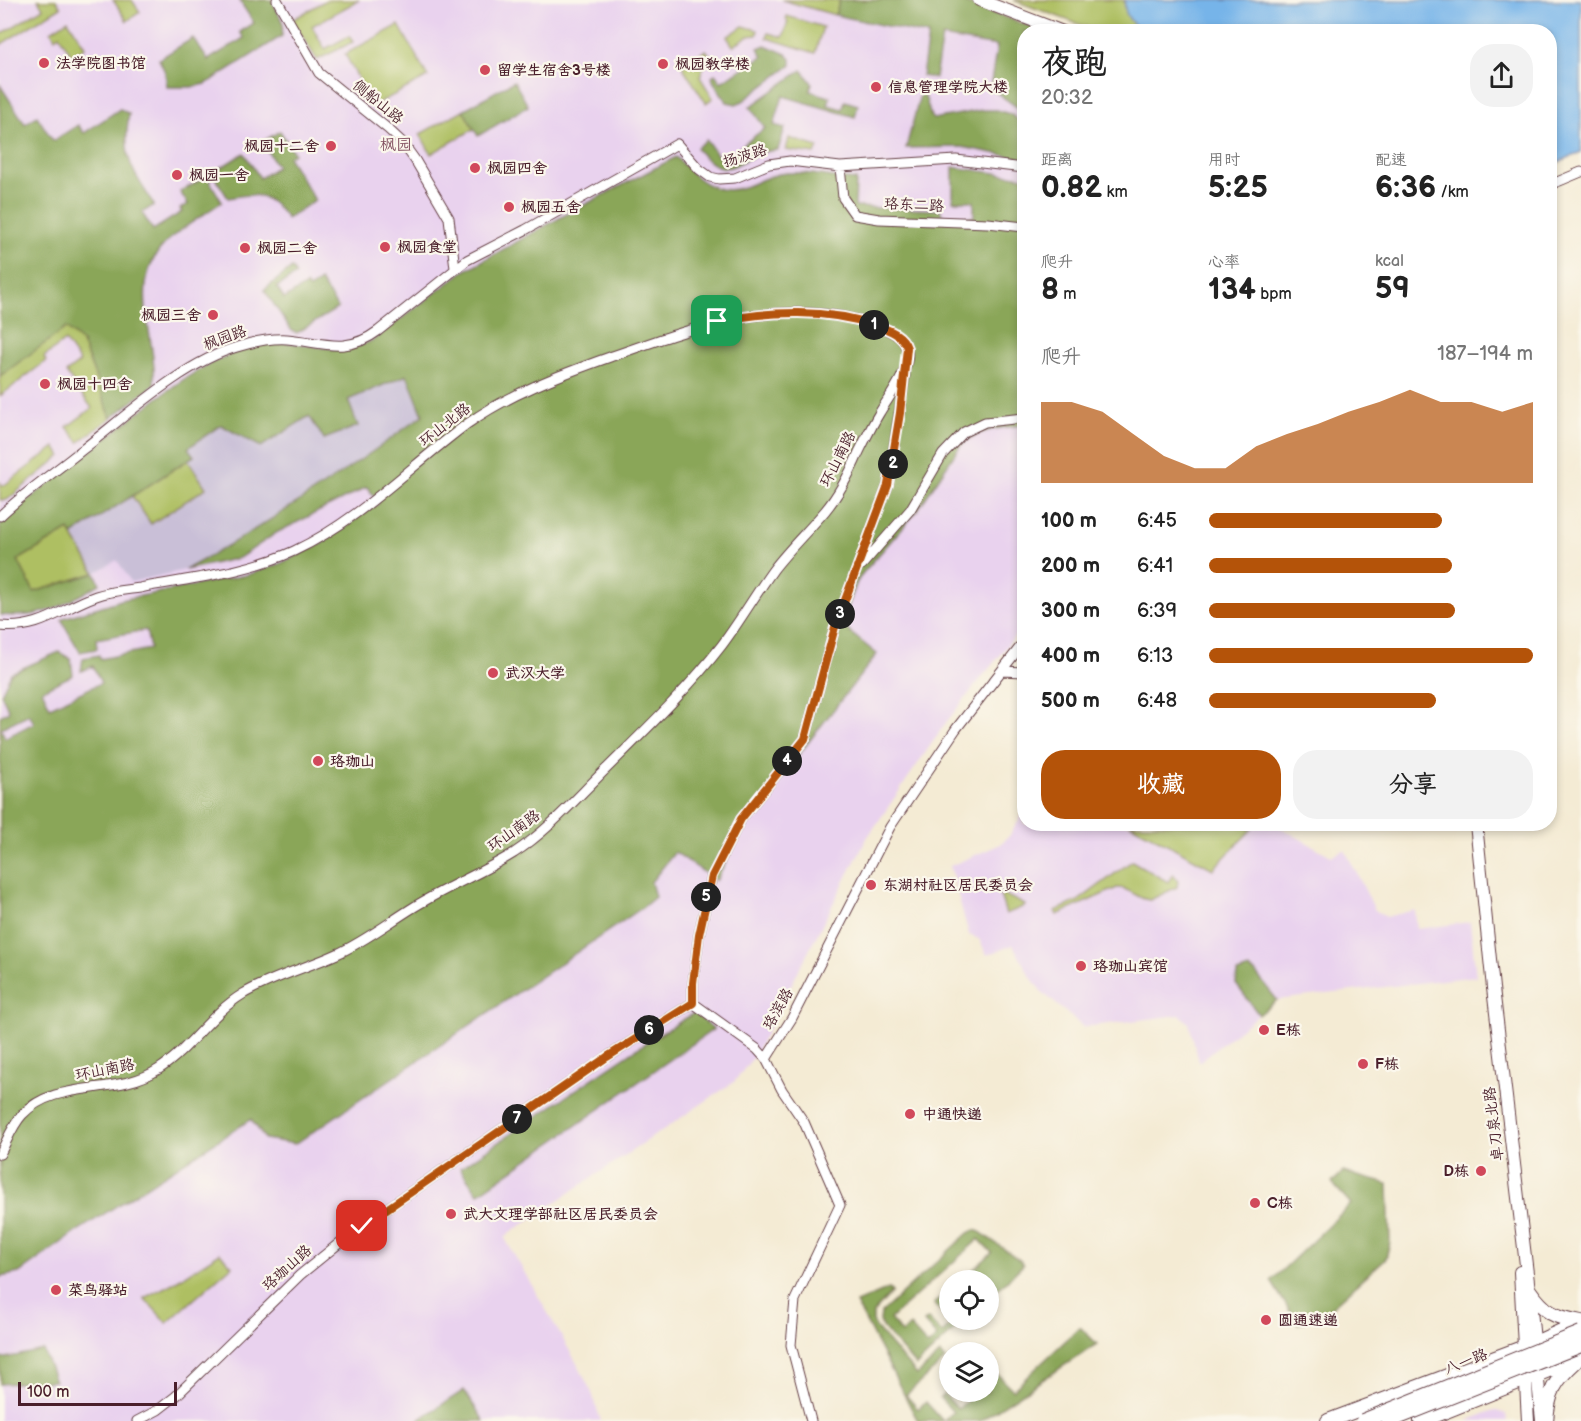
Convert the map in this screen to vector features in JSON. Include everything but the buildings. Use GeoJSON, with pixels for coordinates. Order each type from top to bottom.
{"type":"FeatureCollection","features":[{"type":"Feature","properties":{"kind":"main road"},"geometry":{"type":"LineString","coordinates":[[1529,1290],[1547,1312],[1560,1318],[1581,1322]]}},
{"type":"Feature","properties":{"kind":"main road","name":"八一路"},"geometry":{"type":"LineString","coordinates":[[1335,1420],[1529,1345],[1581,1322]]}},
{"type":"Feature","properties":{"kind":"main road","name":"八一路"},"geometry":{"type":"LineString","coordinates":[[1363,1421],[1581,1333]]}},
{"type":"Feature","properties":{"kind":"main road","name":"八一路"},"geometry":{"type":"LineString","coordinates":[[1389,1421],[1581,1353]]}},
{"type":"Feature","properties":{"kind":"main road"},"geometry":{"type":"LineString","coordinates":[[1420,1421],[1581,1353]]}},
{"type":"Feature","properties":{"kind":"main road"},"geometry":{"type":"LineString","coordinates":[[1544,1421],[1555,1383],[1581,1353]]}},
{"type":"Feature","properties":{"kind":"street","name":"侧船山路"},"geometry":{"type":"LineString","coordinates":[[277,0],[319,73],[388,129],[402,142],[415,160],[447,213],[455,268]]}},
{"type":"Feature","properties":{"kind":"street"},"geometry":{"type":"LineString","coordinates":[[978,0],[1042,24]]}},
{"type":"Feature","properties":{"kind":"street","name":"扬波路"},"geometry":{"type":"LineString","coordinates":[[480,252],[525,230],[677,144],[699,170],[718,179],[735,178],[778,162],[840,167],[956,160],[1017,167]]}},
{"type":"Feature","properties":{"kind":"street","name":"珞东二路"},"geometry":{"type":"LineString","coordinates":[[840,167],[843,198],[847,207],[855,215],[879,219],[1017,226]]}},
{"type":"Feature","properties":{"kind":"street"},"geometry":{"type":"LineString","coordinates":[[1557,182],[1581,172]]}},
{"type":"Feature","properties":{"kind":"street"},"geometry":{"type":"LineString","coordinates":[[453,249],[467,260]]}},
{"type":"Feature","properties":{"kind":"street","name":"枫园路"},"geometry":{"type":"LineString","coordinates":[[0,516],[136,407],[205,361],[235,347],[275,339],[338,346],[363,341],[455,268],[480,252]]}},
{"type":"Feature","properties":{"kind":"street","name":"环山北路"},"geometry":{"type":"LineString","coordinates":[[0,626],[30,625],[95,596],[245,568],[287,554],[340,526],[468,423],[493,408],[571,371],[717,321],[768,314],[808,312],[860,320],[899,336],[906,344],[905,373]]}},
{"type":"Feature","properties":{"kind":"street"},"geometry":{"type":"LineString","coordinates":[[811,1421],[791,1345],[795,1300],[840,1205],[804,1122],[782,1090],[766,1059],[693,1003],[693,983],[699,935],[712,876],[741,819],[805,739],[835,627],[888,485],[905,373]]}},
{"type":"Feature","properties":{"kind":"street","name":"环山南路"},"geometry":{"type":"LineString","coordinates":[[0,1154],[16,1123],[35,1104],[57,1094],[118,1085],[146,1077],[169,1061],[215,1014],[240,996],[366,939],[415,907],[515,852],[550,825],[663,711],[721,646],[772,573],[842,489],[870,428],[905,373]]}},
{"type":"Feature","properties":{"kind":"street"},"geometry":{"type":"LineString","coordinates":[[857,571],[910,510],[943,454],[964,432],[985,422],[1017,419]]}},
{"type":"Feature","properties":{"kind":"street","name":"珞滨路"},"geometry":{"type":"LineString","coordinates":[[766,1059],[792,1018],[890,827],[956,729],[1017,651]]}},
{"type":"Feature","properties":{"kind":"street"},"geometry":{"type":"LineString","coordinates":[[1002,671],[1017,672]]}},
{"type":"Feature","properties":{"kind":"street","name":"卓刀泉北路"},"geometry":{"type":"LineString","coordinates":[[1469,831],[1532,1375],[1544,1421]]}},
{"type":"Feature","properties":{"kind":"street","name":"卓刀泉北路"},"geometry":{"type":"LineString","coordinates":[[1477,831],[1529,1290],[1529,1345]]}},
{"type":"Feature","properties":{"kind":"street","name":"珞珈山路"},"geometry":{"type":"LineString","coordinates":[[137,1421],[158,1410],[176,1396],[285,1289],[353,1232],[607,1057],[693,1003]]}},
{"type":"Feature","properties":{"kind":"street","name":"卓刀泉北路"},"geometry":{"type":"LineString","coordinates":[[1528,1421],[1532,1375]]}},
{"type":"Feature","properties":{"kind":"shaded area","name":"武汉大学"},"geometry":{"type":"Polygon","coordinates":[[[0,0],[958,0],[1024,24],[1017,24],[1017,634],[947,721],[867,838],[755,1055],[734,1082],[504,1237],[579,1367],[592,1393],[601,1421],[0,1421],[0,0]]]}},
{"type":"Feature","properties":{"kind":"shaded area"},"geometry":{"type":"Polygon","coordinates":[[[415,365],[442,429],[374,484],[278,532],[238,558],[131,582],[117,560],[95,573],[69,530],[208,410],[415,365]]]}},
{"type":"Feature","properties":{"kind":"shaded area","name":"珞珈山宾馆"},"geometry":{"type":"Polygon","coordinates":[[[1017,824],[1017,831],[1286,831],[1331,856],[1345,850],[1375,910],[1386,917],[1415,910],[1417,929],[1470,922],[1476,976],[1277,1000],[1199,1062],[1189,1023],[1180,1015],[1083,1027],[1041,991],[1013,945],[987,955],[979,939],[969,935],[950,866],[1001,844],[1017,824]]]}},
{"type":"Feature","properties":{"kind":"shaded area"},"geometry":{"type":"Polygon","coordinates":[[[1494,1410],[1506,1414],[1507,1421],[1467,1421],[1494,1410]]]}},
{"type":"Feature","properties":{"kind":"green space"},"geometry":{"type":"Polygon","coordinates":[[[38,0],[56,0],[61,7],[0,45],[0,35],[43,8],[38,0]]]}},
{"type":"Feature","properties":{"kind":"green space"},"geometry":{"type":"Polygon","coordinates":[[[113,0],[132,0],[140,12],[127,21],[113,0]]]}},
{"type":"Feature","properties":{"kind":"green space"},"geometry":{"type":"Polygon","coordinates":[[[239,0],[272,0],[283,23],[282,36],[206,84],[191,87],[167,87],[165,72],[159,59],[193,38],[208,60],[244,38],[240,32],[254,23],[239,0]]]}},
{"type":"Feature","properties":{"kind":"green space"},"geometry":{"type":"Polygon","coordinates":[[[326,0],[359,0],[312,26],[325,49],[349,36],[353,42],[317,60],[292,20],[326,0]]]}},
{"type":"Feature","properties":{"kind":"green space"},"geometry":{"type":"Polygon","coordinates":[[[782,0],[840,0],[835,15],[782,0]]]}},
{"type":"Feature","properties":{"kind":"green space"},"geometry":{"type":"Polygon","coordinates":[[[840,0],[958,0],[1024,24],[1017,24],[1017,107],[990,88],[997,46],[942,37],[935,78],[922,76],[928,35],[835,15],[840,0]]]}},
{"type":"Feature","properties":{"kind":"green space"},"geometry":{"type":"Polygon","coordinates":[[[1013,0],[1124,0],[1134,24],[1078,24],[1013,0]]]}},
{"type":"Feature","properties":{"kind":"green space"},"geometry":{"type":"Polygon","coordinates":[[[787,16],[823,27],[815,53],[767,38],[768,33],[783,37],[788,21],[787,16]]]}},
{"type":"Feature","properties":{"kind":"green space"},"geometry":{"type":"Polygon","coordinates":[[[68,20],[85,47],[72,56],[59,35],[55,38],[51,31],[68,20]]]}},
{"type":"Feature","properties":{"kind":"green space"},"geometry":{"type":"Polygon","coordinates":[[[399,25],[428,77],[373,106],[345,54],[399,25]]]}},
{"type":"Feature","properties":{"kind":"green space"},"geometry":{"type":"Polygon","coordinates":[[[743,26],[758,30],[757,35],[748,36],[733,46],[727,37],[743,26]]]}},
{"type":"Feature","properties":{"kind":"green space"},"geometry":{"type":"Polygon","coordinates":[[[765,45],[786,54],[791,59],[791,65],[743,101],[736,104],[727,102],[712,76],[715,74],[721,82],[763,56],[758,48],[765,45]]]}},
{"type":"Feature","properties":{"kind":"green space"},"geometry":{"type":"Polygon","coordinates":[[[706,50],[713,59],[703,68],[700,77],[713,98],[706,103],[682,66],[706,50]]]}},
{"type":"Feature","properties":{"kind":"green space"},"geometry":{"type":"Polygon","coordinates":[[[802,70],[812,83],[810,91],[830,97],[828,105],[842,109],[845,101],[858,105],[855,117],[783,96],[774,125],[785,128],[778,150],[764,152],[727,168],[718,167],[696,148],[706,140],[722,161],[765,128],[750,107],[802,70]]]}},
{"type":"Feature","properties":{"kind":"green space"},"geometry":{"type":"Polygon","coordinates":[[[514,81],[528,106],[478,136],[463,110],[514,81]]]}},
{"type":"Feature","properties":{"kind":"green space"},"geometry":{"type":"Polygon","coordinates":[[[0,85],[25,124],[37,116],[53,141],[78,125],[84,133],[120,109],[129,114],[128,153],[134,172],[154,205],[142,213],[153,230],[182,212],[180,209],[188,204],[180,192],[207,176],[222,202],[171,238],[152,263],[147,279],[145,300],[154,363],[154,385],[111,418],[82,342],[66,328],[0,376],[0,85]]]}},
{"type":"Feature","properties":{"kind":"green space"},"geometry":{"type":"Polygon","coordinates":[[[921,91],[933,119],[982,110],[996,110],[1010,114],[1017,119],[1017,158],[962,147],[906,148],[921,91]]]}},
{"type":"Feature","properties":{"kind":"green space"},"geometry":{"type":"Polygon","coordinates":[[[463,110],[474,129],[431,154],[420,134],[463,110]]]}},
{"type":"Feature","properties":{"kind":"green space"},"geometry":{"type":"Polygon","coordinates":[[[280,131],[294,153],[288,157],[315,200],[287,219],[274,204],[261,196],[247,195],[228,198],[212,173],[244,153],[260,178],[277,167],[262,142],[280,131]]]}},
{"type":"Feature","properties":{"kind":"green space"},"geometry":{"type":"Polygon","coordinates":[[[789,138],[818,147],[815,154],[786,150],[789,138]]]}},
{"type":"Feature","properties":{"kind":"green space"},"geometry":{"type":"Polygon","coordinates":[[[676,157],[700,180],[718,189],[740,188],[782,174],[812,174],[856,180],[855,207],[941,210],[942,217],[974,217],[974,201],[953,201],[953,167],[1017,176],[1017,426],[982,433],[960,446],[917,511],[862,574],[841,625],[877,654],[746,822],[716,881],[675,852],[651,882],[655,897],[642,908],[295,1144],[265,1139],[251,1119],[79,1230],[19,1273],[0,1277],[0,716],[9,711],[1,694],[11,673],[59,652],[71,659],[73,675],[42,690],[50,707],[101,683],[93,666],[81,671],[83,658],[99,655],[100,659],[150,649],[146,630],[96,639],[97,649],[80,652],[62,620],[64,618],[121,600],[246,575],[275,566],[321,544],[379,503],[367,487],[278,532],[239,558],[185,570],[307,497],[423,415],[407,375],[348,400],[358,426],[324,439],[309,416],[261,447],[221,425],[188,448],[194,456],[72,535],[69,530],[18,560],[34,592],[95,573],[100,584],[63,605],[42,613],[0,615],[0,525],[17,508],[145,407],[211,363],[248,348],[273,343],[331,349],[361,345],[373,340],[464,271],[676,157]],[[29,714],[1,728],[5,738],[34,723],[29,714]]]}},
{"type":"Feature","properties":{"kind":"green space"},"geometry":{"type":"Polygon","coordinates":[[[292,268],[296,275],[277,287],[284,299],[306,285],[309,289],[320,281],[338,308],[297,333],[292,331],[264,290],[292,268]]]}},
{"type":"Feature","properties":{"kind":"green space"},"geometry":{"type":"Polygon","coordinates":[[[66,327],[82,342],[111,418],[79,442],[67,427],[92,408],[66,373],[80,362],[65,341],[44,357],[46,361],[0,396],[0,376],[66,327]]]}},
{"type":"Feature","properties":{"kind":"green space"},"geometry":{"type":"Polygon","coordinates":[[[55,447],[61,456],[7,500],[0,500],[0,482],[3,486],[55,447]]]}},
{"type":"Feature","properties":{"kind":"green space"},"geometry":{"type":"Polygon","coordinates":[[[188,460],[206,488],[151,524],[132,496],[188,460]]]}},
{"type":"Feature","properties":{"kind":"green space"},"geometry":{"type":"Polygon","coordinates":[[[69,530],[95,573],[34,592],[18,560],[69,530]]]}},
{"type":"Feature","properties":{"kind":"green space"},"geometry":{"type":"Polygon","coordinates":[[[1143,831],[1250,831],[1213,869],[1143,831]]]}},
{"type":"Feature","properties":{"kind":"green space"},"geometry":{"type":"Polygon","coordinates":[[[1132,861],[1168,882],[1173,874],[1178,880],[1177,887],[1150,900],[1141,898],[1126,889],[1117,888],[1057,915],[1055,911],[1078,901],[1132,861]]]}},
{"type":"Feature","properties":{"kind":"green space"},"geometry":{"type":"Polygon","coordinates":[[[999,892],[1025,905],[1025,906],[1006,914],[999,892]]]}},
{"type":"Feature","properties":{"kind":"green space"},"geometry":{"type":"Polygon","coordinates":[[[1249,969],[1255,972],[1277,1000],[1259,1015],[1236,984],[1237,973],[1249,969]]]}},
{"type":"Feature","properties":{"kind":"green space"},"geometry":{"type":"Polygon","coordinates":[[[694,1013],[714,1029],[478,1194],[460,1168],[694,1013]]]}},
{"type":"Feature","properties":{"kind":"green space"},"geometry":{"type":"Polygon","coordinates":[[[1343,1172],[1388,1184],[1390,1242],[1386,1258],[1325,1313],[1298,1324],[1271,1281],[1351,1204],[1332,1183],[1343,1172]]]}},
{"type":"Feature","properties":{"kind":"green space"},"geometry":{"type":"Polygon","coordinates":[[[974,1230],[980,1232],[1021,1261],[1023,1265],[999,1288],[999,1270],[973,1270],[992,1253],[979,1239],[945,1270],[939,1270],[939,1275],[890,1319],[902,1333],[910,1326],[928,1346],[937,1337],[924,1322],[928,1319],[942,1333],[945,1330],[954,1330],[916,1366],[882,1327],[881,1313],[974,1230]]]}},
{"type":"Feature","properties":{"kind":"green space"},"geometry":{"type":"Polygon","coordinates":[[[220,1253],[232,1266],[167,1323],[144,1298],[173,1283],[220,1253]]]}},
{"type":"Feature","properties":{"kind":"green space"},"geometry":{"type":"Polygon","coordinates":[[[889,1289],[892,1292],[873,1313],[876,1328],[917,1375],[939,1355],[939,1365],[906,1395],[918,1409],[926,1402],[943,1421],[918,1421],[856,1303],[889,1289]]]}},
{"type":"Feature","properties":{"kind":"green space"},"geometry":{"type":"Polygon","coordinates":[[[939,1299],[939,1310],[934,1304],[939,1299]]]}},
{"type":"Feature","properties":{"kind":"green space"},"geometry":{"type":"Polygon","coordinates":[[[1080,1327],[1097,1344],[980,1421],[944,1421],[953,1412],[944,1402],[951,1402],[958,1409],[966,1402],[999,1402],[999,1376],[1013,1390],[1080,1327]]]}},
{"type":"Feature","properties":{"kind":"green space"},"geometry":{"type":"Polygon","coordinates":[[[43,1350],[55,1381],[0,1384],[0,1359],[43,1350]]]}},
{"type":"Feature","properties":{"kind":"green space"},"geometry":{"type":"Polygon","coordinates":[[[464,1390],[484,1421],[417,1421],[464,1390]]]}},
{"type":"Feature","properties":{"kind":"water"},"geometry":{"type":"Polygon","coordinates":[[[1125,0],[1581,0],[1581,152],[1557,163],[1557,24],[1133,24],[1125,10],[1125,0]]]}},
{"type":"Feature","properties":{"kind":"place","name":"法学院图书馆"},"geometry":{"type":"Point","coordinates":[44,63]}},
{"type":"Feature","properties":{"kind":"place","name":"枫园教学楼"},"geometry":{"type":"Point","coordinates":[663,64]}},
{"type":"Feature","properties":{"kind":"place","name":"留学生宿舍3号楼"},"geometry":{"type":"Point","coordinates":[485,70]}},
{"type":"Feature","properties":{"kind":"place","name":"信息管理学院大楼"},"geometry":{"type":"Point","coordinates":[876,87]}},
{"type":"Feature","properties":{"kind":"place","name":"枫园十二舍"},"geometry":{"type":"Point","coordinates":[331,146]}},
{"type":"Feature","properties":{"kind":"place","name":"枫园四舍"},"geometry":{"type":"Point","coordinates":[475,168]}},
{"type":"Feature","properties":{"kind":"place","name":"枫园一舍"},"geometry":{"type":"Point","coordinates":[177,175]}},
{"type":"Feature","properties":{"kind":"place","name":"枫园五舍"},"geometry":{"type":"Point","coordinates":[509,207]}},
{"type":"Feature","properties":{"kind":"place","name":"枫园食堂"},"geometry":{"type":"Point","coordinates":[385,247]}},
{"type":"Feature","properties":{"kind":"place","name":"枫园二舍"},"geometry":{"type":"Point","coordinates":[245,248]}},
{"type":"Feature","properties":{"kind":"place","name":"枫园三舍"},"geometry":{"type":"Point","coordinates":[213,315]}},
{"type":"Feature","properties":{"kind":"place","name":"枫园十四舍"},"geometry":{"type":"Point","coordinates":[45,384]}},
{"type":"Feature","properties":{"kind":"place","name":"武汉大学"},"geometry":{"type":"Point","coordinates":[493,673]}},
{"type":"Feature","properties":{"kind":"place","name":"珞珈山"},"geometry":{"type":"Point","coordinates":[318,761]}},
{"type":"Feature","properties":{"kind":"place","name":"东湖村社区居民委员会"},"geometry":{"type":"Point","coordinates":[871,885]}},
{"type":"Feature","properties":{"kind":"place","name":"珞珈山宾馆"},"geometry":{"type":"Point","coordinates":[1081,966]}},
{"type":"Feature","properties":{"kind":"place","name":"E栋"},"geometry":{"type":"Point","coordinates":[1264,1030]}},
{"type":"Feature","properties":{"kind":"place","name":"F栋"},"geometry":{"type":"Point","coordinates":[1363,1064]}},
{"type":"Feature","properties":{"kind":"place","name":"中通快递"},"geometry":{"type":"Point","coordinates":[910,1114]}},
{"type":"Feature","properties":{"kind":"place","name":"D栋"},"geometry":{"type":"Point","coordinates":[1481,1171]}},
{"type":"Feature","properties":{"kind":"place","name":"C栋"},"geometry":{"type":"Point","coordinates":[1255,1203]}},
{"type":"Feature","properties":{"kind":"place","name":"武大文理学部社区居民委员会"},"geometry":{"type":"Point","coordinates":[451,1214]}},
{"type":"Feature","properties":{"kind":"place","name":"菜鸟驿站"},"geometry":{"type":"Point","coordinates":[56,1290]}},
{"type":"Feature","properties":{"kind":"place","name":"圆通速递"},"geometry":{"type":"Point","coordinates":[1266,1320]}},
{"type":"Feature","properties":{"kind":"district","name":"枫园"},"geometry":{"type":"Point","coordinates":[396,145]}},
{"type":"Feature","properties":{"kind":"route"},"geometry":{"type":"LineString","coordinates":[[362,1226],[633,1039],[693,1003],[696,951],[712,876],[741,819],[805,739],[835,627],[868,542],[892,470],[907,348],[903,339],[883,328],[860,320],[834,315],[808,312],[777,313],[717,321]]}}]}
